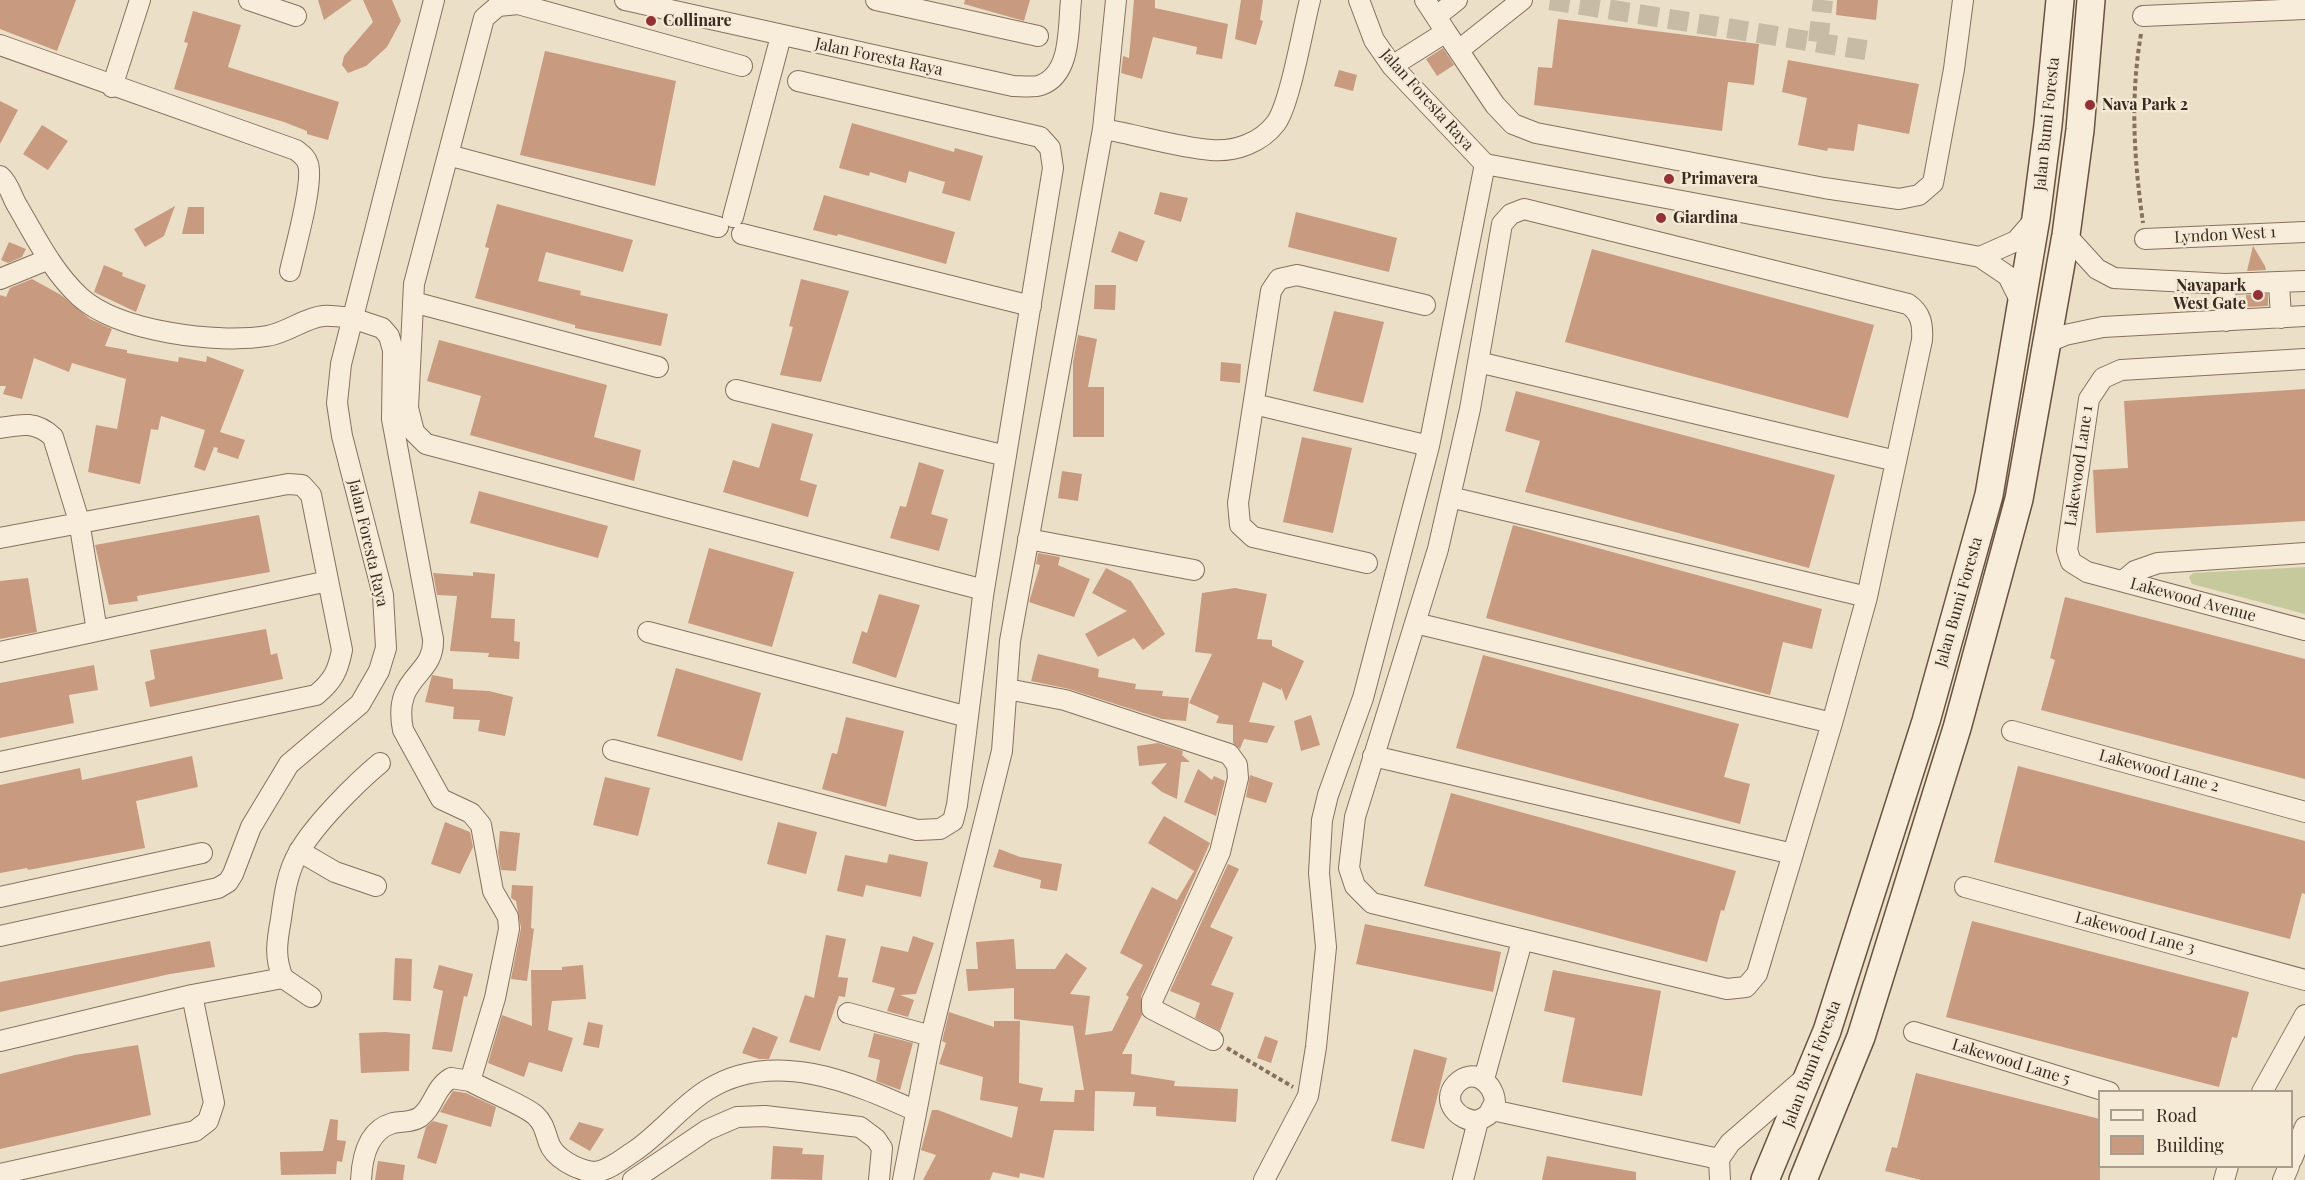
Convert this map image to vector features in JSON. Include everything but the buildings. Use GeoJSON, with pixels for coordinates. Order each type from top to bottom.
{"type":"FeatureCollection","features":[{"type":"Feature","properties":{"kind":"main road","name":"Jalan Bumi Foresta"},"geometry":{"type":"LineString","coordinates":[[1765,1180],[1827,1031],[1926,721],[1989,495],[2036,218],[2060,0]]}},
{"type":"Feature","properties":{"kind":"main road","name":"Jalan Bumi Foresta"},"geometry":{"type":"LineString","coordinates":[[1803,1180],[1860,1037],[1957,728],[2019,499],[2066,235],[2080,130],[2091,0]]}},
{"type":"Feature","properties":{"kind":"main road"},"geometry":{"type":"LineString","coordinates":[[1926,721],[1957,728]]}},
{"type":"Feature","properties":{"kind":"street"},"geometry":{"type":"LineString","coordinates":[[112,87],[140,0]]}},
{"type":"Feature","properties":{"kind":"street"},"geometry":{"type":"LineString","coordinates":[[249,0],[297,16]]}},
{"type":"Feature","properties":{"kind":"street","name":"Jalan Foresta Raya"},"geometry":{"type":"LineString","coordinates":[[0,936],[219,888],[228,882],[251,827],[289,764],[360,704],[379,672],[387,633],[383,595],[342,436],[337,403],[341,364],[434,0]]}},
{"type":"Feature","properties":{"kind":"street","name":"Jalan Foresta Raya"},"geometry":{"type":"LineString","coordinates":[[625,0],[1012,86],[1040,86],[1059,71],[1066,47],[1071,0]]}},
{"type":"Feature","properties":{"kind":"street"},"geometry":{"type":"LineString","coordinates":[[876,0],[1038,36]]}},
{"type":"Feature","properties":{"kind":"street"},"geometry":{"type":"LineString","coordinates":[[903,1180],[931,1036],[1002,751],[1010,641],[1103,129],[1116,0]]}},
{"type":"Feature","properties":{"kind":"street"},"geometry":{"type":"LineString","coordinates":[[1103,129],[1211,150],[1237,149],[1259,138],[1276,123],[1285,102],[1310,0]]}},
{"type":"Feature","properties":{"kind":"street","name":"Jalan Foresta Raya"},"geometry":{"type":"LineString","coordinates":[[1359,0],[1374,40],[1392,66],[1485,164]]}},
{"type":"Feature","properties":{"kind":"street"},"geometry":{"type":"LineString","coordinates":[[1425,0],[1495,105],[1513,123],[1536,133],[1824,188],[1899,199],[1919,195],[1933,183],[1947,111],[1963,0]]}},
{"type":"Feature","properties":{"kind":"street"},"geometry":{"type":"LineString","coordinates":[[1392,66],[1441,24],[1457,0]]}},
{"type":"Feature","properties":{"kind":"street"},"geometry":{"type":"LineString","coordinates":[[1459,50],[1522,0]]}},
{"type":"Feature","properties":{"kind":"street"},"geometry":{"type":"LineString","coordinates":[[742,66],[518,4],[498,6],[484,18],[414,284],[408,408],[414,432],[426,444],[984,590]]}},
{"type":"Feature","properties":{"kind":"street"},"geometry":{"type":"LineString","coordinates":[[2143,16],[2305,9]]}},
{"type":"Feature","properties":{"kind":"street"},"geometry":{"type":"LineString","coordinates":[[731,226],[781,36]]}},
{"type":"Feature","properties":{"kind":"street"},"geometry":{"type":"LineString","coordinates":[[0,45],[112,87],[296,150],[304,156],[308,163],[309,183],[290,271]]}},
{"type":"Feature","properties":{"kind":"street"},"geometry":{"type":"LineString","coordinates":[[613,750],[917,830],[940,829],[953,821],[957,805],[984,590],[1053,168],[1050,148],[1040,137],[798,81]]}},
{"type":"Feature","properties":{"kind":"street"},"geometry":{"type":"LineString","coordinates":[[448,155],[731,226],[1031,306]]}},
{"type":"Feature","properties":{"kind":"street"},"geometry":{"type":"LineString","coordinates":[[1264,1180],[1308,1096],[1316,1047],[1326,947],[1319,873],[1322,820],[1328,795],[1363,698],[1429,446],[1485,164],[1980,257],[2008,276],[2022,304]]}},
{"type":"Feature","properties":{"kind":"street"},"geometry":{"type":"LineString","coordinates":[[0,176],[8,183],[7,202],[48,259],[81,297],[105,312],[157,332],[244,338],[269,336],[322,316],[354,319],[382,328],[389,336],[393,350],[392,418],[433,639],[431,657],[409,682],[404,694],[400,718],[403,730],[441,799],[471,813],[481,825],[493,891],[508,917],[509,929],[495,998],[470,1081]]}},
{"type":"Feature","properties":{"kind":"street"},"geometry":{"type":"LineString","coordinates":[[1524,209],[1908,304],[1917,310],[1920,317],[1922,340],[1896,461],[1867,597],[1832,723],[1757,974],[1746,987],[1727,989],[1521,941],[1372,903],[1355,886],[1349,868],[1350,844],[1355,817],[1438,549],[1478,362],[1502,224],[1511,213],[1524,209]]}},
{"type":"Feature","properties":{"kind":"street"},"geometry":{"type":"LineString","coordinates":[[1980,257],[2016,241],[2036,218]]}},
{"type":"Feature","properties":{"kind":"street","name":"Lyndon West 1"},"geometry":{"type":"LineString","coordinates":[[2145,238],[2305,232]]}},
{"type":"Feature","properties":{"kind":"street"},"geometry":{"type":"LineString","coordinates":[[2066,235],[2097,269],[2114,278],[2224,284],[2305,281]]}},
{"type":"Feature","properties":{"kind":"street"},"geometry":{"type":"LineString","coordinates":[[0,279],[48,259]]}},
{"type":"Feature","properties":{"kind":"street"},"geometry":{"type":"LineString","coordinates":[[1367,563],[1253,537],[1240,525],[1238,502],[1271,291],[1279,279],[1297,275],[1425,305]]}},
{"type":"Feature","properties":{"kind":"street"},"geometry":{"type":"LineString","coordinates":[[2279,283],[2281,318]]}},
{"type":"Feature","properties":{"kind":"street"},"geometry":{"type":"LineString","coordinates":[[2224,284],[2226,321]]}},
{"type":"Feature","properties":{"kind":"street"},"geometry":{"type":"LineString","coordinates":[[413,302],[658,367]]}},
{"type":"Feature","properties":{"kind":"street"},"geometry":{"type":"LineString","coordinates":[[2046,343],[2065,335],[2103,327],[2305,316]]}},
{"type":"Feature","properties":{"kind":"street","name":"Lakewood Lane 1"},"geometry":{"type":"LineString","coordinates":[[2123,581],[2087,572],[2071,562],[2067,550],[2089,399],[2103,378],[2121,370],[2305,359]]}},
{"type":"Feature","properties":{"kind":"street"},"geometry":{"type":"LineString","coordinates":[[1478,362],[1896,461]]}},
{"type":"Feature","properties":{"kind":"street"},"geometry":{"type":"LineString","coordinates":[[736,390],[1006,456]]}},
{"type":"Feature","properties":{"kind":"street"},"geometry":{"type":"LineString","coordinates":[[1254,404],[1429,446]]}},
{"type":"Feature","properties":{"kind":"street"},"geometry":{"type":"LineString","coordinates":[[0,428],[27,423],[43,427],[53,437],[79,521],[97,631]]}},
{"type":"Feature","properties":{"kind":"street"},"geometry":{"type":"LineString","coordinates":[[0,538],[79,521],[288,484],[302,485],[311,495],[342,650],[339,670],[330,684],[316,695],[0,762]]}},
{"type":"Feature","properties":{"kind":"street"},"geometry":{"type":"LineString","coordinates":[[1450,498],[1867,597]]}},
{"type":"Feature","properties":{"kind":"street"},"geometry":{"type":"LineString","coordinates":[[1028,539],[1194,570]]}},
{"type":"Feature","properties":{"kind":"street","name":"Lakewood Avenue"},"geometry":{"type":"LineString","coordinates":[[2123,581],[2134,571],[2158,563],[2305,553]]}},
{"type":"Feature","properties":{"kind":"street"},"geometry":{"type":"LineString","coordinates":[[0,652],[328,580]]}},
{"type":"Feature","properties":{"kind":"street","name":"Lakewood Avenue"},"geometry":{"type":"LineString","coordinates":[[2123,581],[2305,630]]}},
{"type":"Feature","properties":{"kind":"street"},"geometry":{"type":"LineString","coordinates":[[1415,623],[1832,723]]}},
{"type":"Feature","properties":{"kind":"street"},"geometry":{"type":"LineString","coordinates":[[648,632],[968,717]]}},
{"type":"Feature","properties":{"kind":"street"},"geometry":{"type":"LineString","coordinates":[[1006,689],[1065,700],[1196,743],[1229,754],[1237,765],[1238,778],[1220,852],[1152,1001],[1152,1009],[1213,1040]]}},
{"type":"Feature","properties":{"kind":"street","name":"Lakewood Lane 2"},"geometry":{"type":"LineString","coordinates":[[2012,731],[2305,812]]}},
{"type":"Feature","properties":{"kind":"street"},"geometry":{"type":"LineString","coordinates":[[1373,756],[1793,854]]}},
{"type":"Feature","properties":{"kind":"street"},"geometry":{"type":"LineString","coordinates":[[311,997],[283,978],[276,962],[276,948],[287,881],[299,852],[362,779],[380,763]]}},
{"type":"Feature","properties":{"kind":"street"},"geometry":{"type":"LineString","coordinates":[[299,852],[336,872],[376,886]]}},
{"type":"Feature","properties":{"kind":"street"},"geometry":{"type":"LineString","coordinates":[[0,897],[202,853]]}},
{"type":"Feature","properties":{"kind":"street","name":"Lakewood Lane 3"},"geometry":{"type":"LineString","coordinates":[[1965,887],[2305,980]]}},
{"type":"Feature","properties":{"kind":"street"},"geometry":{"type":"LineString","coordinates":[[1484,1079],[1521,941]]}},
{"type":"Feature","properties":{"kind":"street"},"geometry":{"type":"LineString","coordinates":[[0,1041],[192,995],[283,978]]}},
{"type":"Feature","properties":{"kind":"street"},"geometry":{"type":"LineString","coordinates":[[0,1174],[195,1131],[208,1121],[214,1103],[192,995]]}},
{"type":"Feature","properties":{"kind":"street"},"geometry":{"type":"LineString","coordinates":[[848,1013],[931,1036]]}},
{"type":"Feature","properties":{"kind":"street"},"geometry":{"type":"LineString","coordinates":[[2263,1090],[2305,1015]]}},
{"type":"Feature","properties":{"kind":"street","name":"Lakewood Lane 5"},"geometry":{"type":"LineString","coordinates":[[1914,1032],[2102,1090]]}},
{"type":"Feature","properties":{"kind":"street"},"geometry":{"type":"LineString","coordinates":[[360,1180],[367,1147],[379,1130],[394,1123],[407,1122],[420,1117],[428,1108],[442,1083],[451,1078],[470,1081],[534,1113],[543,1123],[554,1152],[575,1166],[595,1172],[608,1168],[641,1147],[707,1090],[747,1072],[799,1071],[842,1081],[915,1111]]}},
{"type":"Feature","properties":{"kind":"street"},"geometry":{"type":"LineString","coordinates":[[1720,1180],[1719,1159],[1730,1143],[1809,1075]]}},
{"type":"Feature","properties":{"kind":"street"},"geometry":{"type":"LineString","coordinates":[[1484,1079],[1465,1078],[1457,1083],[1450,1101],[1453,1110],[1468,1121],[1485,1115],[1719,1159]]}},
{"type":"Feature","properties":{"kind":"street"},"geometry":{"type":"LineString","coordinates":[[1463,1180],[1494,1093],[1484,1079]]}},
{"type":"Feature","properties":{"kind":"street"},"geometry":{"type":"LineString","coordinates":[[633,1180],[707,1130],[737,1117],[765,1116],[860,1127],[876,1139],[882,1148],[879,1180]]}},
{"type":"Feature","properties":{"kind":"street"},"geometry":{"type":"LineString","coordinates":[[2293,1157],[2305,1127]]}},
{"type":"Feature","properties":{"kind":"path"},"geometry":{"type":"LineString","coordinates":[[2143,16],[2134,71],[2133,136],[2145,238]]}},
{"type":"Feature","properties":{"kind":"path"},"geometry":{"type":"LineString","coordinates":[[1213,1040],[1308,1096]]}},
{"type":"Feature","properties":{"kind":"green space"},"geometry":{"type":"Polygon","coordinates":[[[2305,567],[2305,614],[2192,584],[2189,577],[2193,573],[2305,567]]]}},
{"type":"Feature","properties":{"kind":"tunnel"},"geometry":{"type":"LineString","coordinates":[[1550,0],[1871,51]]}},
{"type":"Feature","properties":{"kind":"tunnel"},"geometry":{"type":"LineString","coordinates":[[1818,42],[1823,0]]}},
{"type":"Feature","properties":{"kind":"place","name":"Collinare"},"geometry":{"type":"Point","coordinates":[651,21]}},
{"type":"Feature","properties":{"kind":"place","name":"Nava Park 2"},"geometry":{"type":"Point","coordinates":[2090,105]}},
{"type":"Feature","properties":{"kind":"place","name":"Primavera"},"geometry":{"type":"Point","coordinates":[1669,179]}},
{"type":"Feature","properties":{"kind":"place","name":"Giardina"},"geometry":{"type":"Point","coordinates":[1661,218]}},
{"type":"Feature","properties":{"kind":"place","name":"Navapark West Gate"},"geometry":{"type":"Point","coordinates":[2258,295]}}]}
